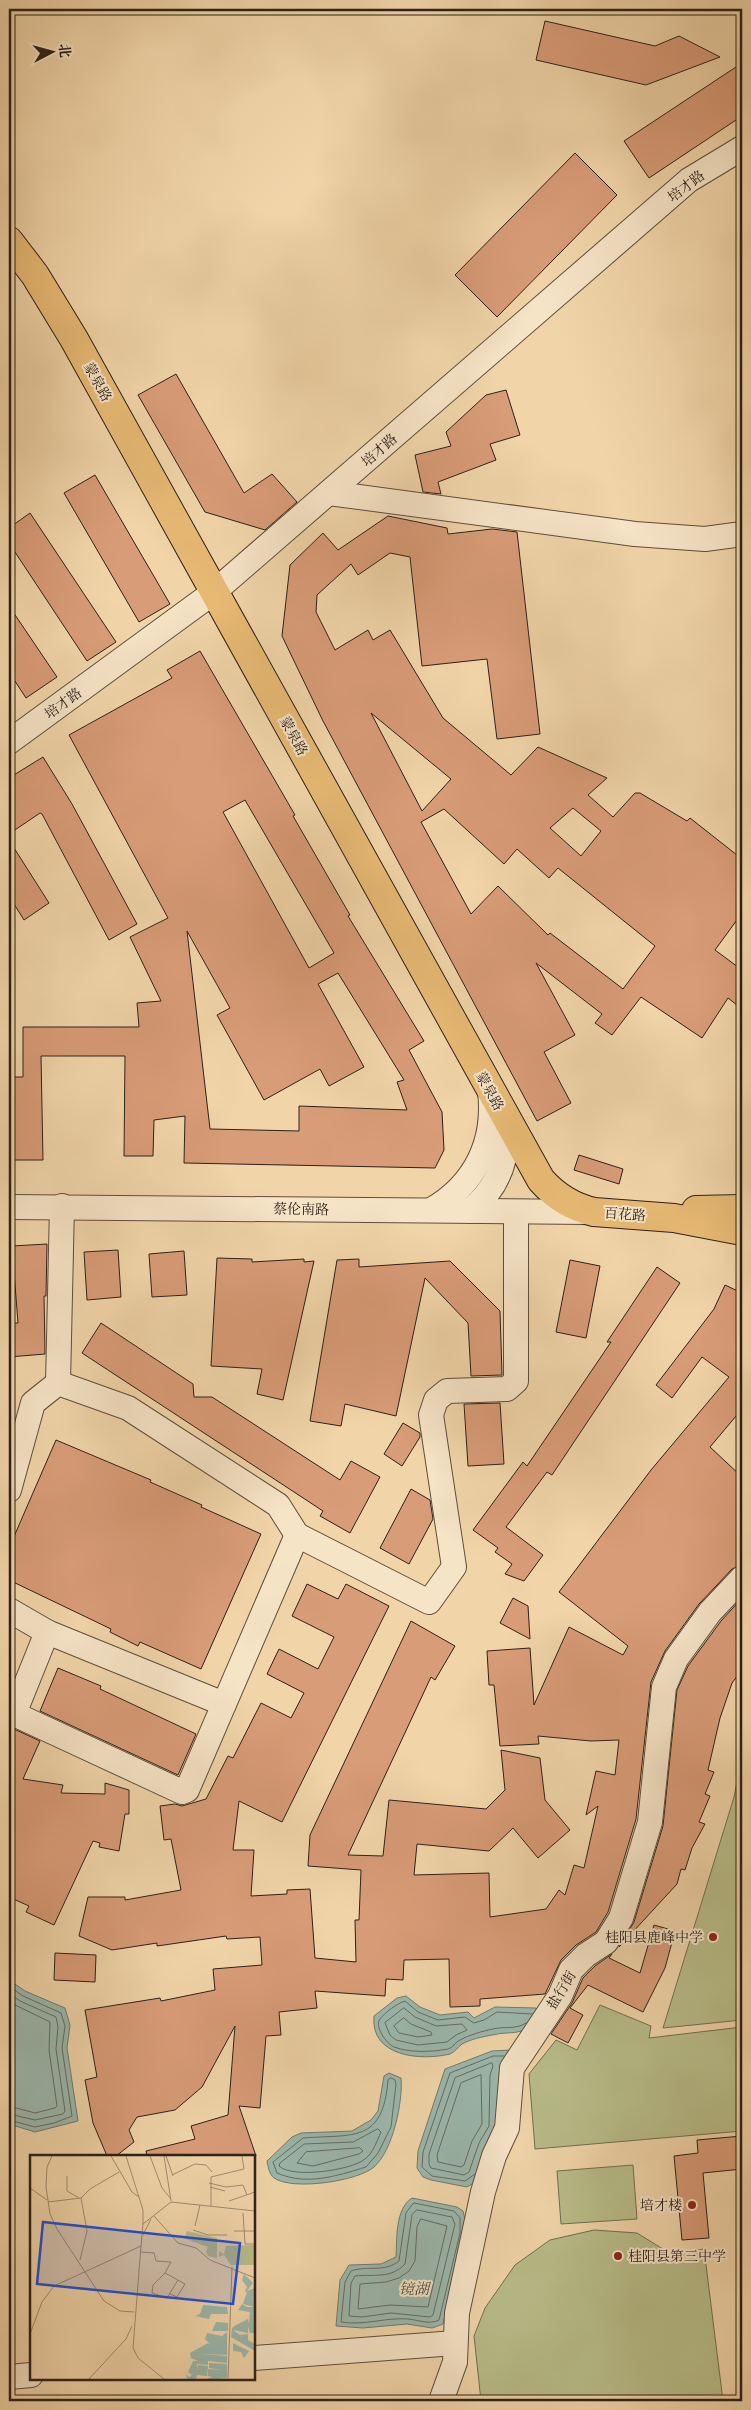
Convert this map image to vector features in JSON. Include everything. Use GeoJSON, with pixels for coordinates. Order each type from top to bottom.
{"type":"FeatureCollection","features":[{"type":"Feature","properties":{"kind":"main road","name":"蒙泉路"},"geometry":{"type":"LineString","coordinates":[[9,241],[55,306],[533,1168],[550,1191],[571,1205],[594,1212]]}},
{"type":"Feature","properties":{"kind":"main road","name":"百花路"},"geometry":{"type":"LineString","coordinates":[[594,1212],[742,1209]]}},
{"type":"Feature","properties":{"kind":"main road","name":"百花路"},"geometry":{"type":"LineString","coordinates":[[594,1212],[674,1218],[742,1231]]}},
{"type":"Feature","properties":{"kind":"street","name":"培才路"},"geometry":{"type":"LineString","coordinates":[[9,742],[214,592],[689,180],[742,148]]}},
{"type":"Feature","properties":{"kind":"street"},"geometry":{"type":"LineString","coordinates":[[329,493],[635,534],[705,539],[742,534]]}},
{"type":"Feature","properties":{"kind":"street"},"geometry":{"type":"LineString","coordinates":[[431,1210],[460,1189],[481,1160],[491,1126],[490,1091]]}},
{"type":"Feature","properties":{"kind":"street"},"geometry":{"type":"LineString","coordinates":[[470,1211],[488,1192],[501,1170],[507,1143],[504,1116]]}},
{"type":"Feature","properties":{"kind":"street","name":"蔡伦南路"},"geometry":{"type":"LineString","coordinates":[[9,1206],[594,1212]]}},
{"type":"Feature","properties":{"kind":"street"},"geometry":{"type":"LineString","coordinates":[[58,1383],[62,1206]]}},
{"type":"Feature","properties":{"kind":"street"},"geometry":{"type":"LineString","coordinates":[[58,1383],[128,1408],[278,1505],[297,1535],[429,1602],[454,1567],[431,1415],[436,1400],[447,1391],[507,1389],[516,1381],[516,1212]]}},
{"type":"Feature","properties":{"kind":"street"},"geometry":{"type":"LineString","coordinates":[[9,1490],[33,1403],[58,1383]]}},
{"type":"Feature","properties":{"kind":"street"},"geometry":{"type":"LineString","coordinates":[[47,1632],[14,1714],[182,1792],[187,1790],[297,1535]]}},
{"type":"Feature","properties":{"kind":"street","name":"盐行街"},"geometry":{"type":"LineString","coordinates":[[441,2401],[453,2370],[457,2312],[483,2192],[494,2156],[507,2128],[512,2068],[560,1996],[571,1970],[586,1955],[606,1942],[621,1918],[650,1822],[664,1687],[676,1659],[710,1612],[742,1578]]}},
{"type":"Feature","properties":{"kind":"street"},"geometry":{"type":"LineString","coordinates":[[9,1610],[47,1632],[224,1704]]}},
{"type":"Feature","properties":{"kind":"street"},"geometry":{"type":"LineString","coordinates":[[255,2358],[455,2343]]}},
{"type":"Feature","properties":{"kind":"street"},"geometry":{"type":"LineString","coordinates":[[9,2377],[30,2375]]}},
{"type":"Feature","properties":{"kind":"green space"},"geometry":{"type":"Polygon","coordinates":[[[742,1757],[742,2020],[663,2028],[734,1797],[742,1757]]]}},
{"type":"Feature","properties":{"kind":"green space"},"geometry":{"type":"Polygon","coordinates":[[[600,2005],[651,2026],[649,2038],[742,2027],[742,2131],[535,2149],[529,2074],[556,2040],[577,2050],[600,2005]]]}},
{"type":"Feature","properties":{"kind":"green space"},"geometry":{"type":"Polygon","coordinates":[[[633,2165],[637,2219],[561,2224],[557,2171],[633,2165]]]}},
{"type":"Feature","properties":{"kind":"green space"},"geometry":{"type":"Polygon","coordinates":[[[594,2230],[637,2233],[671,2254],[704,2249],[723,2401],[481,2401],[474,2336],[485,2308],[515,2265],[550,2240],[594,2230]]]}},
{"type":"Feature","properties":{"kind":"water"},"geometry":{"type":"Polygon","coordinates":[[[9,1980],[25,1991],[65,2008],[70,2025],[67,2048],[78,2121],[35,2132],[9,2124],[9,1980]]]}},
{"type":"Feature","properties":{"kind":"water"},"geometry":{"type":"Polygon","coordinates":[[[406,1996],[420,2007],[440,2015],[468,2012],[474,2018],[495,2007],[536,2008],[538,2014],[522,2031],[473,2039],[462,2044],[450,2054],[425,2057],[412,2056],[389,2048],[380,2040],[375,2030],[374,2016],[397,1998],[406,1996]]]}},
{"type":"Feature","properties":{"kind":"water"},"geometry":{"type":"Polygon","coordinates":[[[511,2050],[502,2115],[477,2181],[467,2187],[423,2177],[417,2168],[418,2151],[445,2069],[492,2051],[511,2050]]]}},
{"type":"Feature","properties":{"kind":"water"},"geometry":{"type":"Polygon","coordinates":[[[389,2073],[401,2078],[400,2100],[395,2125],[387,2149],[374,2167],[354,2176],[325,2183],[295,2184],[283,2182],[272,2176],[267,2161],[292,2137],[301,2133],[352,2131],[371,2120],[378,2111],[384,2076],[389,2073]]]}},
{"type":"Feature","properties":{"kind":"water","name":"镜湖"},"geometry":{"type":"Polygon","coordinates":[[[412,2198],[457,2207],[463,2211],[466,2224],[443,2324],[432,2328],[407,2324],[363,2328],[336,2326],[340,2280],[349,2265],[381,2264],[396,2257],[398,2225],[402,2209],[412,2198]]]}},
{"type":"Feature","properties":{"kind":"building"},"geometry":{"type":"Polygon","coordinates":[[[545,21],[655,46],[679,36],[720,57],[646,85],[536,60],[545,21]]]}},
{"type":"Feature","properties":{"kind":"building"},"geometry":{"type":"Polygon","coordinates":[[[742,63],[742,116],[649,178],[624,141],[742,63]]]}},
{"type":"Feature","properties":{"kind":"building"},"geometry":{"type":"Polygon","coordinates":[[[575,153],[617,195],[497,317],[455,275],[575,153]]]}},
{"type":"Feature","properties":{"kind":"building"},"geometry":{"type":"Polygon","coordinates":[[[176,374],[244,493],[272,474],[297,502],[265,530],[205,512],[138,395],[176,374]]]}},
{"type":"Feature","properties":{"kind":"building"},"geometry":{"type":"Polygon","coordinates":[[[506,390],[520,435],[490,444],[496,460],[438,482],[441,494],[423,492],[415,455],[451,446],[446,432],[486,395],[506,390]]]}},
{"type":"Feature","properties":{"kind":"building"},"geometry":{"type":"Polygon","coordinates":[[[95,475],[170,604],[139,622],[64,493],[95,475]]]}},
{"type":"Feature","properties":{"kind":"building"},"geometry":{"type":"Polygon","coordinates":[[[30,513],[116,642],[87,661],[9,543],[9,528],[30,513]]]}},
{"type":"Feature","properties":{"kind":"building"},"geometry":{"type":"Polygon","coordinates":[[[388,516],[447,528],[448,534],[492,529],[517,532],[540,734],[497,739],[487,659],[422,666],[410,557],[390,553],[358,575],[351,564],[317,595],[316,612],[335,650],[368,630],[373,640],[390,630],[443,718],[511,775],[538,747],[607,778],[588,795],[613,817],[635,793],[640,793],[687,821],[690,818],[742,859],[742,913],[715,950],[742,970],[742,1009],[728,998],[702,1038],[641,997],[612,1035],[595,1023],[602,1014],[536,963],[575,1035],[544,1052],[571,1103],[537,1121],[323,721],[282,636],[290,565],[323,533],[338,550],[388,516]],[[371,713],[422,811],[451,779],[371,713]],[[573,808],[550,828],[581,856],[601,831],[573,808]],[[444,809],[421,822],[471,914],[498,886],[548,935],[550,933],[623,989],[655,946],[558,868],[549,878],[517,849],[504,864],[444,809]]]}},
{"type":"Feature","properties":{"kind":"building"},"geometry":{"type":"Polygon","coordinates":[[[9,606],[57,677],[26,698],[9,672],[9,606]]]}},
{"type":"Feature","properties":{"kind":"building"},"geometry":{"type":"Polygon","coordinates":[[[200,651],[295,815],[293,816],[350,915],[348,916],[424,1041],[409,1050],[442,1112],[444,1150],[435,1168],[184,1163],[185,1116],[154,1120],[153,1156],[124,1156],[125,1056],[41,1056],[43,1160],[9,1160],[9,1077],[23,1077],[23,1027],[139,1027],[137,1003],[161,1001],[130,937],[168,918],[69,735],[172,678],[167,670],[200,651]],[[245,800],[223,812],[309,968],[334,953],[245,800]],[[187,931],[210,1129],[299,1131],[299,1106],[407,1110],[397,1082],[404,1080],[338,973],[318,984],[364,1067],[329,1086],[320,1069],[264,1100],[217,1015],[230,1008],[187,931]]]}},
{"type":"Feature","properties":{"kind":"building"},"geometry":{"type":"Polygon","coordinates":[[[43,757],[72,804],[137,924],[109,940],[42,814],[40,813],[9,834],[9,778],[43,757]]]}},
{"type":"Feature","properties":{"kind":"building"},"geometry":{"type":"Polygon","coordinates":[[[9,840],[49,903],[24,920],[9,896],[9,840]]]}},
{"type":"Feature","properties":{"kind":"building"},"geometry":{"type":"Polygon","coordinates":[[[579,1155],[623,1169],[619,1184],[574,1170],[579,1155]]]}},
{"type":"Feature","properties":{"kind":"building"},"geometry":{"type":"Polygon","coordinates":[[[47,1244],[46,1296],[44,1296],[45,1354],[9,1357],[9,1323],[18,1323],[12,1246],[47,1244]]]}},
{"type":"Feature","properties":{"kind":"building"},"geometry":{"type":"Polygon","coordinates":[[[118,1250],[121,1297],[87,1300],[84,1252],[118,1250]]]}},
{"type":"Feature","properties":{"kind":"building"},"geometry":{"type":"Polygon","coordinates":[[[184,1251],[187,1295],[152,1297],[149,1254],[184,1251]]]}},
{"type":"Feature","properties":{"kind":"building"},"geometry":{"type":"Polygon","coordinates":[[[217,1258],[252,1259],[252,1262],[304,1259],[304,1262],[314,1261],[283,1400],[257,1394],[262,1369],[211,1366],[217,1258]]]}},
{"type":"Feature","properties":{"kind":"building"},"geometry":{"type":"Polygon","coordinates":[[[359,1259],[359,1267],[450,1261],[500,1311],[502,1375],[471,1376],[468,1323],[425,1278],[396,1416],[345,1404],[341,1426],[310,1421],[337,1260],[359,1259]]]}},
{"type":"Feature","properties":{"kind":"building"},"geometry":{"type":"Polygon","coordinates":[[[570,1260],[600,1266],[586,1338],[556,1332],[570,1260]]]}},
{"type":"Feature","properties":{"kind":"building"},"geometry":{"type":"Polygon","coordinates":[[[657,1267],[680,1283],[552,1475],[547,1472],[506,1527],[543,1555],[524,1581],[505,1574],[512,1564],[495,1552],[498,1548],[473,1530],[523,1462],[527,1466],[611,1342],[607,1342],[657,1267]]]}},
{"type":"Feature","properties":{"kind":"building"},"geometry":{"type":"Polygon","coordinates":[[[725,1285],[742,1293],[742,1409],[710,1447],[742,1477],[742,1565],[732,1569],[699,1604],[665,1651],[651,1682],[636,1819],[608,1912],[596,1932],[576,1945],[561,1960],[545,1994],[480,1999],[480,2006],[450,2007],[449,1959],[404,1960],[403,1980],[386,1979],[385,1996],[315,1991],[317,2008],[279,2012],[281,2035],[266,2036],[260,2108],[239,2106],[256,2156],[147,2155],[146,2151],[195,2139],[191,2126],[228,2115],[235,2026],[202,2087],[175,2110],[137,2117],[129,2130],[134,2142],[117,2155],[107,2155],[93,2123],[85,2080],[97,2077],[85,2010],[160,1998],[161,2001],[215,1990],[213,1969],[262,1965],[260,1937],[227,1939],[226,1936],[157,1946],[157,1943],[112,1950],[79,1936],[88,1897],[125,1897],[125,1900],[181,1890],[171,1839],[164,1840],[160,1806],[175,1804],[182,1806],[206,1799],[228,1756],[233,1758],[261,1703],[291,1718],[304,1693],[267,1674],[279,1649],[318,1669],[334,1637],[292,1616],[307,1584],[338,1599],[346,1584],[389,1606],[282,1822],[239,1801],[233,1850],[254,1850],[251,1896],[287,1894],[287,1890],[310,1889],[315,1958],[356,1962],[355,1920],[359,1920],[361,1870],[308,1866],[310,1835],[411,1621],[455,1646],[435,1680],[431,1677],[348,1855],[383,1856],[389,1800],[486,1809],[505,1790],[501,1750],[540,1758],[545,1800],[570,1830],[538,1858],[513,1828],[489,1851],[417,1844],[414,1875],[489,1873],[490,1917],[546,1909],[559,1890],[565,1895],[574,1865],[584,1868],[598,1806],[586,1815],[596,1771],[615,1775],[619,1740],[591,1741],[538,1736],[539,1744],[500,1746],[494,1685],[489,1685],[487,1651],[530,1648],[534,1705],[569,1627],[623,1655],[628,1646],[559,1592],[651,1470],[729,1377],[702,1357],[672,1398],[656,1385],[714,1309],[725,1285]]]}},
{"type":"Feature","properties":{"kind":"building"},"geometry":{"type":"Polygon","coordinates":[[[101,1323],[193,1384],[194,1397],[212,1397],[340,1480],[351,1461],[380,1477],[350,1533],[320,1516],[323,1511],[82,1353],[101,1323]]]}},
{"type":"Feature","properties":{"kind":"building"},"geometry":{"type":"Polygon","coordinates":[[[500,1403],[504,1464],[468,1466],[464,1404],[500,1403]]]}},
{"type":"Feature","properties":{"kind":"building"},"geometry":{"type":"Polygon","coordinates":[[[403,1423],[420,1433],[420,1437],[402,1466],[384,1454],[403,1423]]]}},
{"type":"Feature","properties":{"kind":"building"},"geometry":{"type":"Polygon","coordinates":[[[56,1440],[151,1480],[150,1482],[261,1534],[201,1669],[140,1642],[138,1646],[110,1632],[111,1629],[9,1580],[9,1548],[56,1440]]]}},
{"type":"Feature","properties":{"kind":"building"},"geometry":{"type":"Polygon","coordinates":[[[411,1489],[430,1500],[433,1519],[409,1564],[380,1548],[411,1489]]]}},
{"type":"Feature","properties":{"kind":"building"},"geometry":{"type":"Polygon","coordinates":[[[513,1598],[528,1606],[530,1639],[500,1623],[513,1598]]]}},
{"type":"Feature","properties":{"kind":"building"},"geometry":{"type":"Polygon","coordinates":[[[742,1598],[742,1670],[732,1683],[720,1718],[708,1770],[714,1772],[705,1794],[710,1796],[699,1822],[705,1824],[692,1848],[685,1870],[681,1869],[677,1884],[619,1947],[634,1922],[663,1826],[677,1690],[688,1666],[721,1621],[742,1598]]]}},
{"type":"Feature","properties":{"kind":"building"},"geometry":{"type":"Polygon","coordinates":[[[58,1668],[101,1686],[100,1689],[196,1734],[178,1775],[40,1711],[58,1668]]]}},
{"type":"Feature","properties":{"kind":"building"},"geometry":{"type":"Polygon","coordinates":[[[14,1729],[40,1741],[23,1779],[63,1785],[61,1793],[105,1794],[105,1783],[129,1790],[129,1814],[125,1814],[119,1851],[99,1847],[100,1843],[93,1841],[54,1925],[26,1912],[29,1906],[9,1897],[9,1740],[14,1729]]]}},
{"type":"Feature","properties":{"kind":"building"},"geometry":{"type":"Polygon","coordinates":[[[654,1925],[675,1931],[665,1968],[643,2012],[588,1985],[570,2008],[583,2015],[568,2043],[551,2034],[572,2003],[583,1978],[595,1966],[612,1954],[609,1958],[640,1973],[654,1925]]]}},
{"type":"Feature","properties":{"kind":"building"},"geometry":{"type":"Polygon","coordinates":[[[55,1953],[96,1955],[95,1982],[54,1980],[55,1953]]]}},
{"type":"Feature","properties":{"kind":"building","name":"培才楼"},"geometry":{"type":"Polygon","coordinates":[[[742,2136],[742,2169],[703,2173],[709,2238],[682,2240],[674,2156],[698,2153],[697,2140],[742,2136]]]}},
{"type":"Feature","properties":{"kind":"place","name":"桂阳县鹿峰中学"},"geometry":{"type":"Point","coordinates":[713,1937]}},
{"type":"Feature","properties":{"kind":"place","name":"培才楼"},"geometry":{"type":"Point","coordinates":[692,2205]}},
{"type":"Feature","properties":{"kind":"place","name":"桂阳县第三中学"},"geometry":{"type":"Point","coordinates":[618,2256]}}]}
